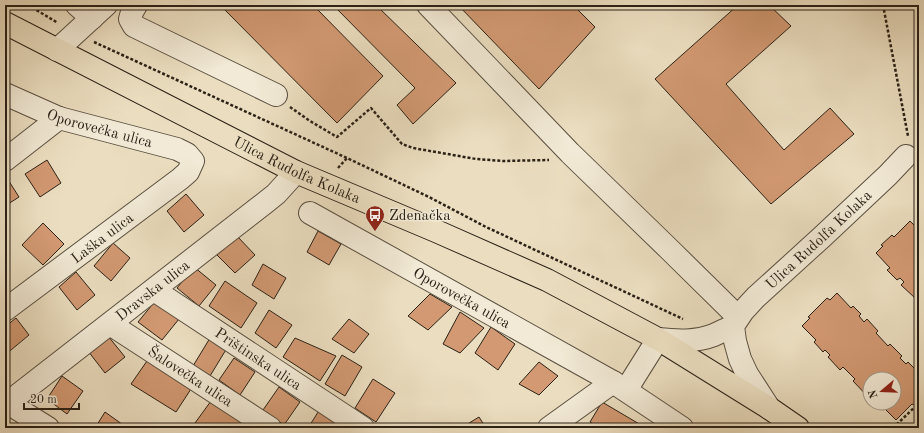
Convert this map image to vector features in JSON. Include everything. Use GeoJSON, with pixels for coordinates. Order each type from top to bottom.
{"type":"FeatureCollection","features":[{"type":"Feature","properties":{"kind":"main road","name":"Ulica Rudolfa Kolaka"},"geometry":{"type":"LineString","coordinates":[[5,23],[296,172],[547,280],[658,339],[798,427]]}},
{"type":"Feature","properties":{"kind":"street"},"geometry":{"type":"LineString","coordinates":[[136,5],[130,19],[134,26],[276,95]]}},
{"type":"Feature","properties":{"kind":"street"},"geometry":{"type":"LineString","coordinates":[[428,5],[570,153],[670,250],[736,321]]}},
{"type":"Feature","properties":{"kind":"street"},"geometry":{"type":"LineString","coordinates":[[57,50],[75,33],[92,9]]}},
{"type":"Feature","properties":{"kind":"street","name":"Oporovečka ulica"},"geometry":{"type":"LineString","coordinates":[[5,94],[59,118],[177,149],[187,154],[193,161]]}},
{"type":"Feature","properties":{"kind":"street"},"geometry":{"type":"LineString","coordinates":[[5,160],[59,118]]}},
{"type":"Feature","properties":{"kind":"street","name":"Ulica Rudolfa Kolaka"},"geometry":{"type":"LineString","coordinates":[[658,339],[684,341],[700,339],[713,335],[736,321],[756,297],[888,175],[908,149]]}},
{"type":"Feature","properties":{"kind":"street","name":"Laška ulica"},"geometry":{"type":"LineString","coordinates":[[5,310],[180,179],[188,172],[193,161]]}},
{"type":"Feature","properties":{"kind":"street","name":"Dravska ulica"},"geometry":{"type":"LineString","coordinates":[[6,404],[276,194],[296,172]]}},
{"type":"Feature","properties":{"kind":"street","name":"Oporovečka ulica"},"geometry":{"type":"LineString","coordinates":[[310,213],[620,386],[682,428]]}},
{"type":"Feature","properties":{"kind":"street","name":"Prištinska ulica"},"geometry":{"type":"LineString","coordinates":[[154,290],[363,428]]}},
{"type":"Feature","properties":{"kind":"street","name":"Ulica Rudolfa Kolaka"},"geometry":{"type":"LineString","coordinates":[[736,321],[735,341],[740,359],[747,374],[768,408]]}},
{"type":"Feature","properties":{"kind":"street","name":"Šalovečka ulica"},"geometry":{"type":"LineString","coordinates":[[110,324],[270,428]]}},
{"type":"Feature","properties":{"kind":"street"},"geometry":{"type":"LineString","coordinates":[[549,428],[620,386],[658,339]]}},
{"type":"Feature","properties":{"kind":"street"},"geometry":{"type":"LineString","coordinates":[[6,404],[48,428]]}},
{"type":"Feature","properties":{"kind":"path"},"geometry":{"type":"LineString","coordinates":[[28,5],[75,33],[347,158],[429,197],[486,227],[684,319]]}},
{"type":"Feature","properties":{"kind":"path"},"geometry":{"type":"LineString","coordinates":[[883,5],[908,149]]}},
{"type":"Feature","properties":{"kind":"path"},"geometry":{"type":"LineString","coordinates":[[276,95],[310,121],[337,137],[371,108],[402,144],[413,148],[476,159],[503,161],[551,160],[570,153]]}},
{"type":"Feature","properties":{"kind":"path"},"geometry":{"type":"LineString","coordinates":[[894,428],[919,404]]}},
{"type":"Feature","properties":{"kind":"building"},"geometry":{"type":"Polygon","coordinates":[[[220,5],[313,5],[383,76],[337,123],[220,5]]]}},
{"type":"Feature","properties":{"kind":"building"},"geometry":{"type":"Polygon","coordinates":[[[333,5],[376,5],[456,83],[413,124],[397,105],[415,88],[333,5]]]}},
{"type":"Feature","properties":{"kind":"building"},"geometry":{"type":"Polygon","coordinates":[[[458,5],[573,5],[595,27],[539,89],[458,5]]]}},
{"type":"Feature","properties":{"kind":"building"},"geometry":{"type":"Polygon","coordinates":[[[738,5],[769,5],[791,26],[726,84],[784,150],[830,108],[854,134],[771,204],[655,79],[738,5]]]}},
{"type":"Feature","properties":{"kind":"building"},"geometry":{"type":"Polygon","coordinates":[[[47,160],[61,183],[40,197],[25,174],[47,160]]]}},
{"type":"Feature","properties":{"kind":"building"},"geometry":{"type":"Polygon","coordinates":[[[5,175],[19,197],[5,206],[5,175]]]}},
{"type":"Feature","properties":{"kind":"building"},"geometry":{"type":"Polygon","coordinates":[[[186,194],[204,215],[184,232],[167,211],[186,194]]]}},
{"type":"Feature","properties":{"kind":"building"},"geometry":{"type":"Polygon","coordinates":[[[910,221],[919,230],[919,298],[917,296],[915,298],[901,285],[904,282],[900,278],[897,280],[887,270],[890,268],[876,253],[883,246],[881,245],[892,235],[894,237],[910,221]]]}},
{"type":"Feature","properties":{"kind":"building"},"geometry":{"type":"Polygon","coordinates":[[[43,223],[64,244],[43,265],[22,245],[43,223]]]}},
{"type":"Feature","properties":{"kind":"building"},"geometry":{"type":"Polygon","coordinates":[[[318,231],[341,244],[329,265],[307,252],[318,231]]]}},
{"type":"Feature","properties":{"kind":"building"},"geometry":{"type":"Polygon","coordinates":[[[237,236],[255,255],[235,273],[217,255],[237,236]]]}},
{"type":"Feature","properties":{"kind":"building"},"geometry":{"type":"Polygon","coordinates":[[[113,243],[130,258],[111,281],[94,266],[113,243]]]}},
{"type":"Feature","properties":{"kind":"building"},"geometry":{"type":"Polygon","coordinates":[[[263,264],[286,278],[274,299],[252,285],[263,264]]]}},
{"type":"Feature","properties":{"kind":"building"},"geometry":{"type":"Polygon","coordinates":[[[194,267],[216,285],[199,306],[177,288],[194,267]]]}},
{"type":"Feature","properties":{"kind":"building"},"geometry":{"type":"Polygon","coordinates":[[[76,272],[95,295],[77,310],[59,287],[76,272]]]}},
{"type":"Feature","properties":{"kind":"building"},"geometry":{"type":"Polygon","coordinates":[[[225,281],[257,303],[241,328],[209,306],[225,281]]]}},
{"type":"Feature","properties":{"kind":"building"},"geometry":{"type":"Polygon","coordinates":[[[837,293],[851,308],[853,306],[861,314],[859,316],[864,322],[867,319],[878,331],[876,333],[888,346],[890,344],[902,356],[900,358],[906,364],[908,362],[917,371],[915,373],[919,377],[919,400],[914,405],[912,404],[896,420],[887,411],[902,411],[902,371],[862,371],[862,391],[853,381],[855,379],[843,367],[840,370],[828,357],[830,355],[825,350],[823,352],[814,342],[816,340],[802,326],[810,318],[808,317],[827,298],[830,300],[837,293]]]}},
{"type":"Feature","properties":{"kind":"building"},"geometry":{"type":"Polygon","coordinates":[[[430,294],[452,307],[428,330],[408,316],[430,294]]]}},
{"type":"Feature","properties":{"kind":"building"},"geometry":{"type":"Polygon","coordinates":[[[156,300],[179,319],[162,340],[138,322],[156,300]]]}},
{"type":"Feature","properties":{"kind":"building"},"geometry":{"type":"Polygon","coordinates":[[[269,310],[292,325],[276,348],[255,333],[269,310]]]}},
{"type":"Feature","properties":{"kind":"building"},"geometry":{"type":"Polygon","coordinates":[[[460,312],[484,328],[460,353],[443,344],[460,312]]]}},
{"type":"Feature","properties":{"kind":"building"},"geometry":{"type":"Polygon","coordinates":[[[16,318],[29,335],[5,355],[5,327],[16,318]]]}},
{"type":"Feature","properties":{"kind":"building"},"geometry":{"type":"Polygon","coordinates":[[[349,319],[369,334],[354,353],[332,339],[349,319]]]}},
{"type":"Feature","properties":{"kind":"building"},"geometry":{"type":"Polygon","coordinates":[[[491,327],[515,344],[498,370],[475,353],[491,327]]]}},
{"type":"Feature","properties":{"kind":"building"},"geometry":{"type":"Polygon","coordinates":[[[108,336],[125,357],[105,373],[88,351],[108,336]]]}},
{"type":"Feature","properties":{"kind":"building"},"geometry":{"type":"Polygon","coordinates":[[[210,338],[227,348],[210,376],[193,366],[210,338]]]}},
{"type":"Feature","properties":{"kind":"building"},"geometry":{"type":"Polygon","coordinates":[[[295,338],[336,356],[320,381],[283,357],[295,338]]]}},
{"type":"Feature","properties":{"kind":"building"},"geometry":{"type":"Polygon","coordinates":[[[342,355],[362,367],[345,396],[325,384],[342,355]]]}},
{"type":"Feature","properties":{"kind":"building"},"geometry":{"type":"Polygon","coordinates":[[[234,358],[255,372],[240,395],[219,380],[234,358]]]}},
{"type":"Feature","properties":{"kind":"building"},"geometry":{"type":"Polygon","coordinates":[[[147,361],[191,389],[176,412],[131,384],[147,361]]]}},
{"type":"Feature","properties":{"kind":"building"},"geometry":{"type":"Polygon","coordinates":[[[539,362],[558,376],[539,395],[519,384],[539,362]]]}},
{"type":"Feature","properties":{"kind":"building"},"geometry":{"type":"Polygon","coordinates":[[[62,376],[83,391],[67,414],[47,399],[62,376]]]}},
{"type":"Feature","properties":{"kind":"building"},"geometry":{"type":"Polygon","coordinates":[[[373,379],[395,393],[376,422],[355,408],[373,379]]]}},
{"type":"Feature","properties":{"kind":"building"},"geometry":{"type":"Polygon","coordinates":[[[279,387],[300,402],[284,425],[263,410],[279,387]]]}},
{"type":"Feature","properties":{"kind":"building"},"geometry":{"type":"Polygon","coordinates":[[[211,401],[253,428],[203,428],[195,423],[211,401]]]}},
{"type":"Feature","properties":{"kind":"building"},"geometry":{"type":"Polygon","coordinates":[[[602,402],[641,425],[639,428],[600,428],[590,422],[602,402]]]}},
{"type":"Feature","properties":{"kind":"building"},"geometry":{"type":"Polygon","coordinates":[[[320,409],[341,424],[338,428],[308,428],[320,409]]]}},
{"type":"Feature","properties":{"kind":"building"},"geometry":{"type":"Polygon","coordinates":[[[105,412],[126,427],[126,428],[95,428],[105,412]]]}},
{"type":"Feature","properties":{"kind":"building"},"geometry":{"type":"Polygon","coordinates":[[[479,417],[486,428],[461,428],[479,417]]]}},
{"type":"Feature","properties":{"kind":"place","name":"Zdenačka"},"geometry":{"type":"Point","coordinates":[375,232]}}]}
